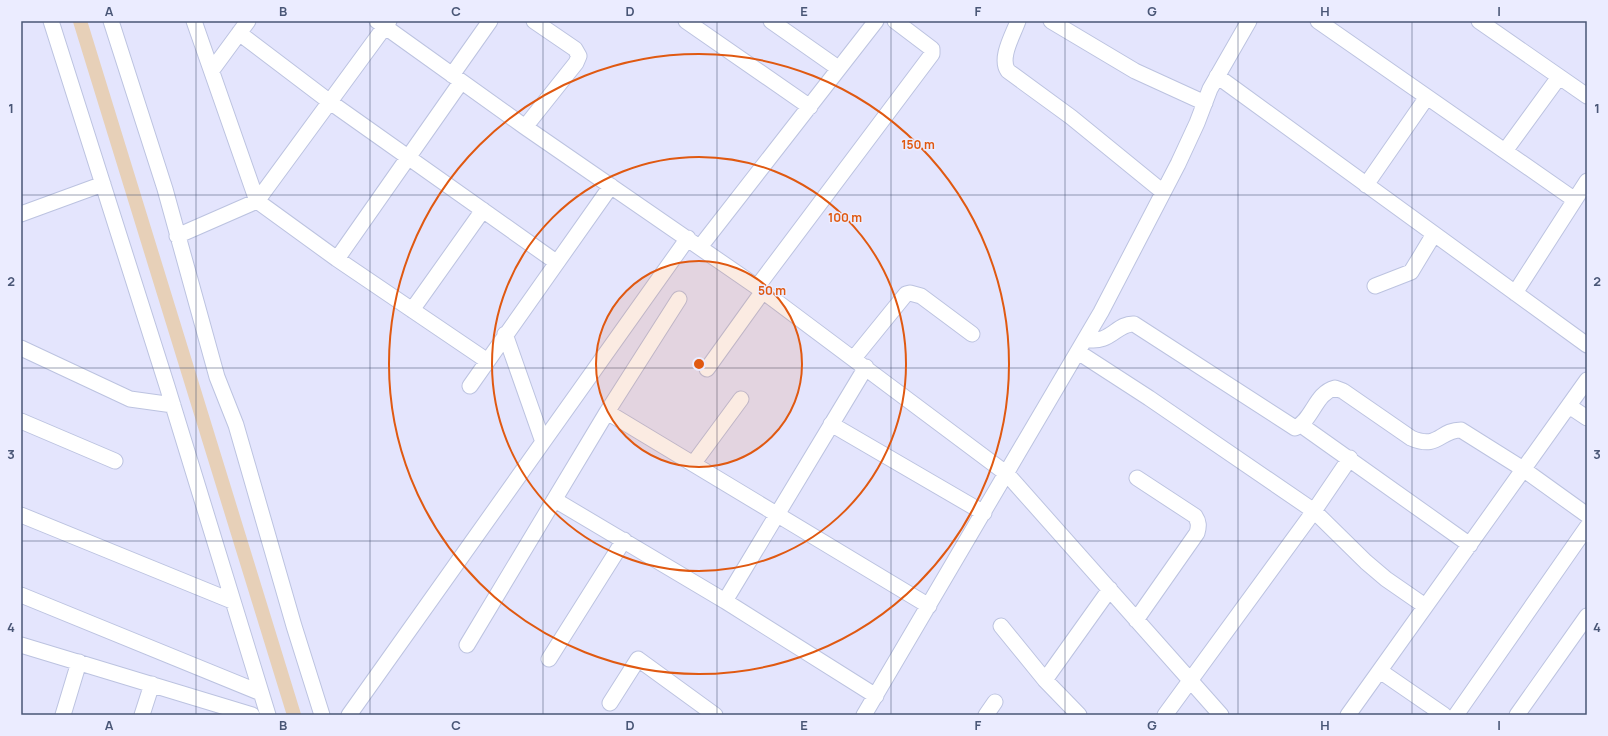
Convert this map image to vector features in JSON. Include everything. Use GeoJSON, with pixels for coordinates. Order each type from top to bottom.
{"type":"FeatureCollection","features":[{"type":"Feature","properties":{"kind":"street"},"geometry":{"type":"LineString","coordinates":[[51,21],[268,715]]}},
{"type":"Feature","properties":{"kind":"street"},"geometry":{"type":"LineString","coordinates":[[111,21],[165,189],[217,376],[236,425],[294,626],[322,715]]}},
{"type":"Feature","properties":{"kind":"street"},"geometry":{"type":"LineString","coordinates":[[194,21],[257,201],[337,259],[486,360]]}},
{"type":"Feature","properties":{"kind":"street"},"geometry":{"type":"LineString","coordinates":[[337,259],[408,158],[457,79],[490,21]]}},
{"type":"Feature","properties":{"kind":"street"},"geometry":{"type":"LineString","coordinates":[[525,127],[576,63],[579,56],[574,49],[534,21]]}},
{"type":"Feature","properties":{"kind":"street"},"geometry":{"type":"LineString","coordinates":[[686,21],[810,107]]}},
{"type":"Feature","properties":{"kind":"street"},"geometry":{"type":"LineString","coordinates":[[771,21],[838,68]]}},
{"type":"Feature","properties":{"kind":"street"},"geometry":{"type":"LineString","coordinates":[[700,247],[876,21]]}},
{"type":"Feature","properties":{"kind":"street"},"geometry":{"type":"LineString","coordinates":[[707,369],[760,289],[932,54],[932,49],[895,21]]}},
{"type":"Feature","properties":{"kind":"street"},"geometry":{"type":"LineString","coordinates":[[1018,21],[1005,58],[1005,67],[1008,71],[1071,117],[1129,166],[1164,192]]}},
{"type":"Feature","properties":{"kind":"street"},"geometry":{"type":"LineString","coordinates":[[1052,21],[1134,71],[1205,103]]}},
{"type":"Feature","properties":{"kind":"street"},"geometry":{"type":"LineString","coordinates":[[867,714],[876,696],[1081,346],[1164,192],[1198,122],[1217,76],[1249,21]]}},
{"type":"Feature","properties":{"kind":"street"},"geometry":{"type":"LineString","coordinates":[[1318,21],[1575,200]]}},
{"type":"Feature","properties":{"kind":"street"},"geometry":{"type":"LineString","coordinates":[[1479,21],[1587,96]]}},
{"type":"Feature","properties":{"kind":"street"},"geometry":{"type":"LineString","coordinates":[[177,236],[257,201],[330,102],[384,23],[457,79],[760,289],[1006,474],[1221,715]]}},
{"type":"Feature","properties":{"kind":"street"},"geometry":{"type":"LineString","coordinates":[[212,70],[243,27],[330,102],[556,262]]}},
{"type":"Feature","properties":{"kind":"street"},"geometry":{"type":"LineString","coordinates":[[1217,76],[1587,345]]}},
{"type":"Feature","properties":{"kind":"street"},"geometry":{"type":"LineString","coordinates":[[1505,151],[1559,77]]}},
{"type":"Feature","properties":{"kind":"street"},"geometry":{"type":"LineString","coordinates":[[1366,185],[1427,97]]}},
{"type":"Feature","properties":{"kind":"street"},"geometry":{"type":"LineString","coordinates":[[1515,293],[1587,181]]}},
{"type":"Feature","properties":{"kind":"street"},"geometry":{"type":"LineString","coordinates":[[21,214],[103,184]]}},
{"type":"Feature","properties":{"kind":"street"},"geometry":{"type":"LineString","coordinates":[[470,386],[486,360],[611,186]]}},
{"type":"Feature","properties":{"kind":"street"},"geometry":{"type":"LineString","coordinates":[[412,310],[483,210]]}},
{"type":"Feature","properties":{"kind":"street"},"geometry":{"type":"LineString","coordinates":[[1375,286],[1410,272],[1434,234]]}},
{"type":"Feature","properties":{"kind":"street"},"geometry":{"type":"LineString","coordinates":[[349,715],[688,238]]}},
{"type":"Feature","properties":{"kind":"street"},"geometry":{"type":"LineString","coordinates":[[725,601],[831,424],[860,363],[906,294],[910,293],[921,296],[972,334]]}},
{"type":"Feature","properties":{"kind":"street"},"geometry":{"type":"LineString","coordinates":[[467,645],[607,412],[679,300]]}},
{"type":"Feature","properties":{"kind":"street"},"geometry":{"type":"LineString","coordinates":[[1081,346],[1098,341],[1117,332],[1129,324],[1134,324],[1295,428],[1301,425],[1324,394],[1335,388],[1343,391],[1411,438],[1428,443],[1434,442],[1454,430],[1462,430],[1523,469],[1587,515]]}},
{"type":"Feature","properties":{"kind":"street"},"geometry":{"type":"LineString","coordinates":[[505,334],[543,442]]}},
{"type":"Feature","properties":{"kind":"street"},"geometry":{"type":"LineString","coordinates":[[1081,346],[1149,398],[1314,511],[1366,562],[1386,579],[1425,606]]}},
{"type":"Feature","properties":{"kind":"street"},"geometry":{"type":"LineString","coordinates":[[21,348],[130,399],[172,405]]}},
{"type":"Feature","properties":{"kind":"street"},"geometry":{"type":"LineString","coordinates":[[1348,715],[1587,380]]}},
{"type":"Feature","properties":{"kind":"street"},"geometry":{"type":"LineString","coordinates":[[694,464],[741,399]]}},
{"type":"Feature","properties":{"kind":"street"},"geometry":{"type":"LineString","coordinates":[[1569,406],[1587,418]]}},
{"type":"Feature","properties":{"kind":"street"},"geometry":{"type":"LineString","coordinates":[[607,412],[929,606]]}},
{"type":"Feature","properties":{"kind":"street"},"geometry":{"type":"LineString","coordinates":[[21,421],[115,461]]}},
{"type":"Feature","properties":{"kind":"street"},"geometry":{"type":"LineString","coordinates":[[831,424],[984,513]]}},
{"type":"Feature","properties":{"kind":"street"},"geometry":{"type":"LineString","coordinates":[[1301,425],[1350,458],[1470,545]]}},
{"type":"Feature","properties":{"kind":"street"},"geometry":{"type":"LineString","coordinates":[[1165,715],[1314,511],[1350,458]]}},
{"type":"Feature","properties":{"kind":"street"},"geometry":{"type":"LineString","coordinates":[[1136,620],[1197,533],[1199,527],[1195,516],[1137,478]]}},
{"type":"Feature","properties":{"kind":"street"},"geometry":{"type":"LineString","coordinates":[[555,500],[725,601],[876,696]]}},
{"type":"Feature","properties":{"kind":"street"},"geometry":{"type":"LineString","coordinates":[[21,515],[232,601]]}},
{"type":"Feature","properties":{"kind":"street"},"geometry":{"type":"LineString","coordinates":[[1456,715],[1587,527]]}},
{"type":"Feature","properties":{"kind":"street"},"geometry":{"type":"LineString","coordinates":[[550,659],[624,540]]}},
{"type":"Feature","properties":{"kind":"street"},"geometry":{"type":"LineString","coordinates":[[1045,680],[1110,589]]}},
{"type":"Feature","properties":{"kind":"street"},"geometry":{"type":"LineString","coordinates":[[21,595],[261,693]]}},
{"type":"Feature","properties":{"kind":"street"},"geometry":{"type":"LineString","coordinates":[[1517,715],[1587,616]]}},
{"type":"Feature","properties":{"kind":"street"},"geometry":{"type":"LineString","coordinates":[[1001,626],[1045,680],[1079,715]]}},
{"type":"Feature","properties":{"kind":"street"},"geometry":{"type":"LineString","coordinates":[[21,645],[152,684],[222,711],[252,715]]}},
{"type":"Feature","properties":{"kind":"street"},"geometry":{"type":"LineString","coordinates":[[610,703],[638,659],[715,715]]}},
{"type":"Feature","properties":{"kind":"street"},"geometry":{"type":"LineString","coordinates":[[63,715],[80,662]]}},
{"type":"Feature","properties":{"kind":"street"},"geometry":{"type":"LineString","coordinates":[[1380,671],[1444,715]]}},
{"type":"Feature","properties":{"kind":"street"},"geometry":{"type":"LineString","coordinates":[[142,715],[152,684]]}},
{"type":"Feature","properties":{"kind":"street"},"geometry":{"type":"LineString","coordinates":[[986,715],[995,702]]}},
{"type":"Feature","properties":{"kind":"waterway"},"geometry":{"type":"LineString","coordinates":[[80,21],[294,715]]}}]}
